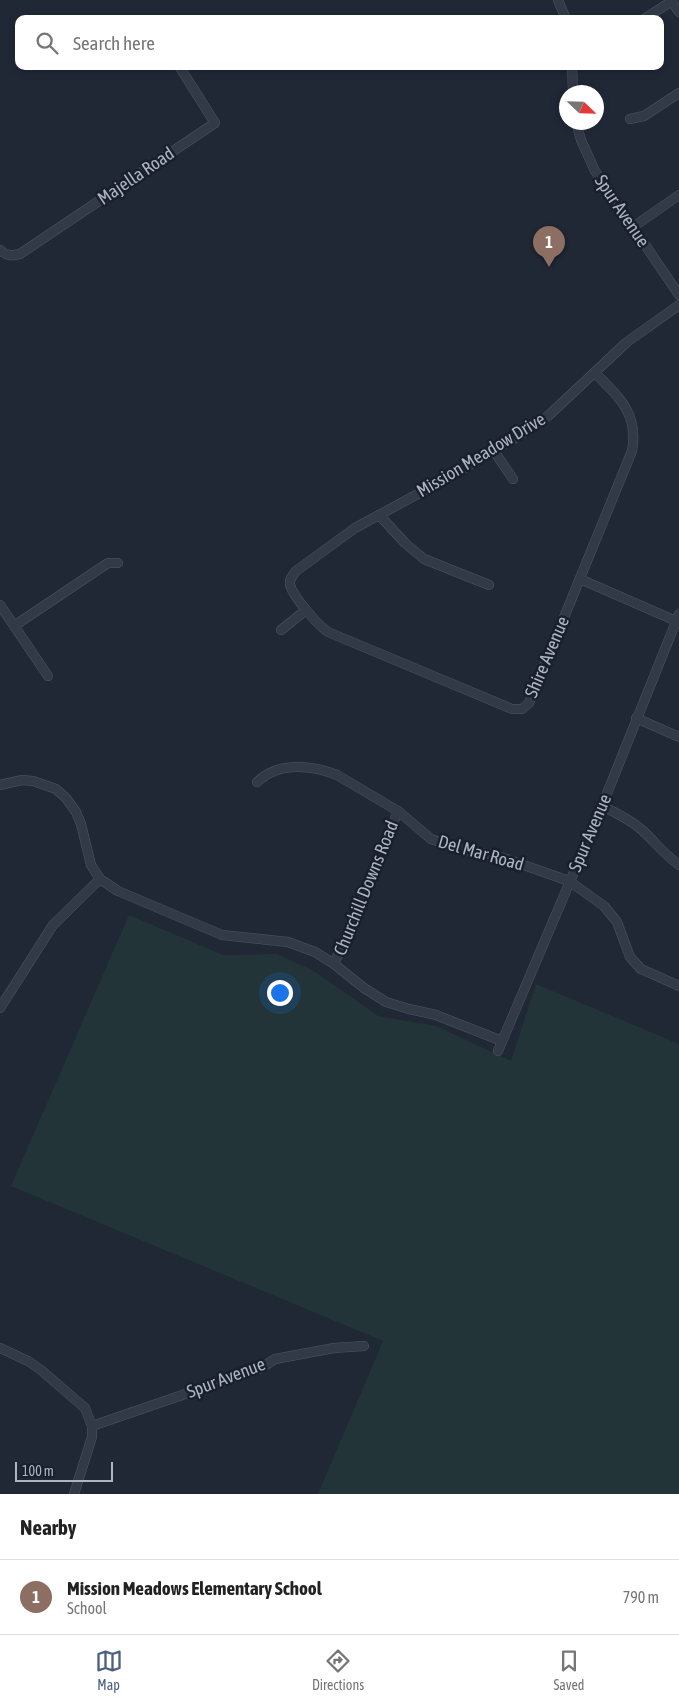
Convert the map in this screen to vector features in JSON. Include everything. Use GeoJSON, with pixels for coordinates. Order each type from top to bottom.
{"type":"FeatureCollection","features":[{"type":"Feature","properties":{"kind":"street"},"geometry":{"type":"LineString","coordinates":[[558,0],[564,15]]}},
{"type":"Feature","properties":{"kind":"street"},"geometry":{"type":"LineString","coordinates":[[650,15],[671,1],[679,12]]}},
{"type":"Feature","properties":{"kind":"street","name":"Majella Road"},"geometry":{"type":"LineString","coordinates":[[0,250],[4,254],[11,256],[20,254],[215,123],[182,70]]}},
{"type":"Feature","properties":{"kind":"street"},"geometry":{"type":"LineString","coordinates":[[572,70],[573,85]]}},
{"type":"Feature","properties":{"kind":"street"},"geometry":{"type":"LineString","coordinates":[[630,118],[644,116],[679,93]]}},
{"type":"Feature","properties":{"kind":"street","name":"Spur Avenue"},"geometry":{"type":"LineString","coordinates":[[578,130],[595,171],[679,294]]}},
{"type":"Feature","properties":{"kind":"street"},"geometry":{"type":"LineString","coordinates":[[633,227],[679,195]]}},
{"type":"Feature","properties":{"kind":"street","name":"Mission Meadow Drive"},"geometry":{"type":"LineString","coordinates":[[296,571],[355,528],[452,476],[525,432],[548,416],[627,342],[679,306]]}},
{"type":"Feature","properties":{"kind":"street","name":"Shire Avenue"},"geometry":{"type":"LineString","coordinates":[[296,571],[290,579],[290,586],[306,610],[328,632],[512,709],[522,709],[529,703],[632,451],[634,442],[633,423],[625,406],[596,373]]}},
{"type":"Feature","properties":{"kind":"street"},"geometry":{"type":"LineString","coordinates":[[494,451],[512,479]]}},
{"type":"Feature","properties":{"kind":"street"},"geometry":{"type":"LineString","coordinates":[[379,515],[405,543],[424,559],[489,585]]}},
{"type":"Feature","properties":{"kind":"street"},"geometry":{"type":"LineString","coordinates":[[14,626],[108,563],[118,563]]}},
{"type":"Feature","properties":{"kind":"street"},"geometry":{"type":"LineString","coordinates":[[580,579],[678,617]]}},
{"type":"Feature","properties":{"kind":"street"},"geometry":{"type":"LineString","coordinates":[[0,605],[48,676]]}},
{"type":"Feature","properties":{"kind":"street"},"geometry":{"type":"LineString","coordinates":[[280,630],[306,610]]}},
{"type":"Feature","properties":{"kind":"street","name":"Spur Avenue"},"geometry":{"type":"LineString","coordinates":[[498,1051],[602,806],[678,617]]}},
{"type":"Feature","properties":{"kind":"street"},"geometry":{"type":"LineString","coordinates":[[636,718],[679,737]]}},
{"type":"Feature","properties":{"kind":"street","name":"Del Mar Road"},"geometry":{"type":"LineString","coordinates":[[257,782],[269,773],[284,768],[316,768],[337,775],[398,811],[431,839],[466,851],[495,855],[569,881],[604,906],[616,922],[630,957],[641,969],[679,986]]}},
{"type":"Feature","properties":{"kind":"street"},"geometry":{"type":"LineString","coordinates":[[0,785],[22,780],[33,781],[56,789],[66,798],[76,812],[81,824],[91,865],[100,878],[118,891],[222,935],[288,942],[315,952],[386,1002],[436,1015],[502,1041]]}},
{"type":"Feature","properties":{"kind":"street"},"geometry":{"type":"LineString","coordinates":[[602,806],[622,815],[641,829],[667,856],[679,865]]}},
{"type":"Feature","properties":{"kind":"street","name":"Churchill Downs Road"},"geometry":{"type":"LineString","coordinates":[[334,964],[362,902],[398,811]]}},
{"type":"Feature","properties":{"kind":"street"},"geometry":{"type":"LineString","coordinates":[[0,1008],[53,925],[100,878]]}},
{"type":"Feature","properties":{"kind":"street","name":"Spur Avenue"},"geometry":{"type":"LineString","coordinates":[[92,1426],[261,1368],[275,1359],[334,1348],[364,1346]]}},
{"type":"Feature","properties":{"kind":"street"},"geometry":{"type":"LineString","coordinates":[[0,1348],[28,1361],[41,1370],[85,1408],[92,1426],[91,1439],[74,1494]]}},
{"type":"Feature","properties":{"kind":"shaded area"},"geometry":{"type":"Polygon","coordinates":[[[129,915],[223,955],[277,954],[314,971],[378,1016],[436,1026],[511,1061],[536,984],[679,1044],[679,1494],[318,1494],[383,1341],[11,1186],[129,915]]]}},
{"type":"Feature","properties":{"kind":"place","name":"Mission Meadows Elementary School"},"geometry":{"type":"Point","coordinates":[549,267]}}]}
